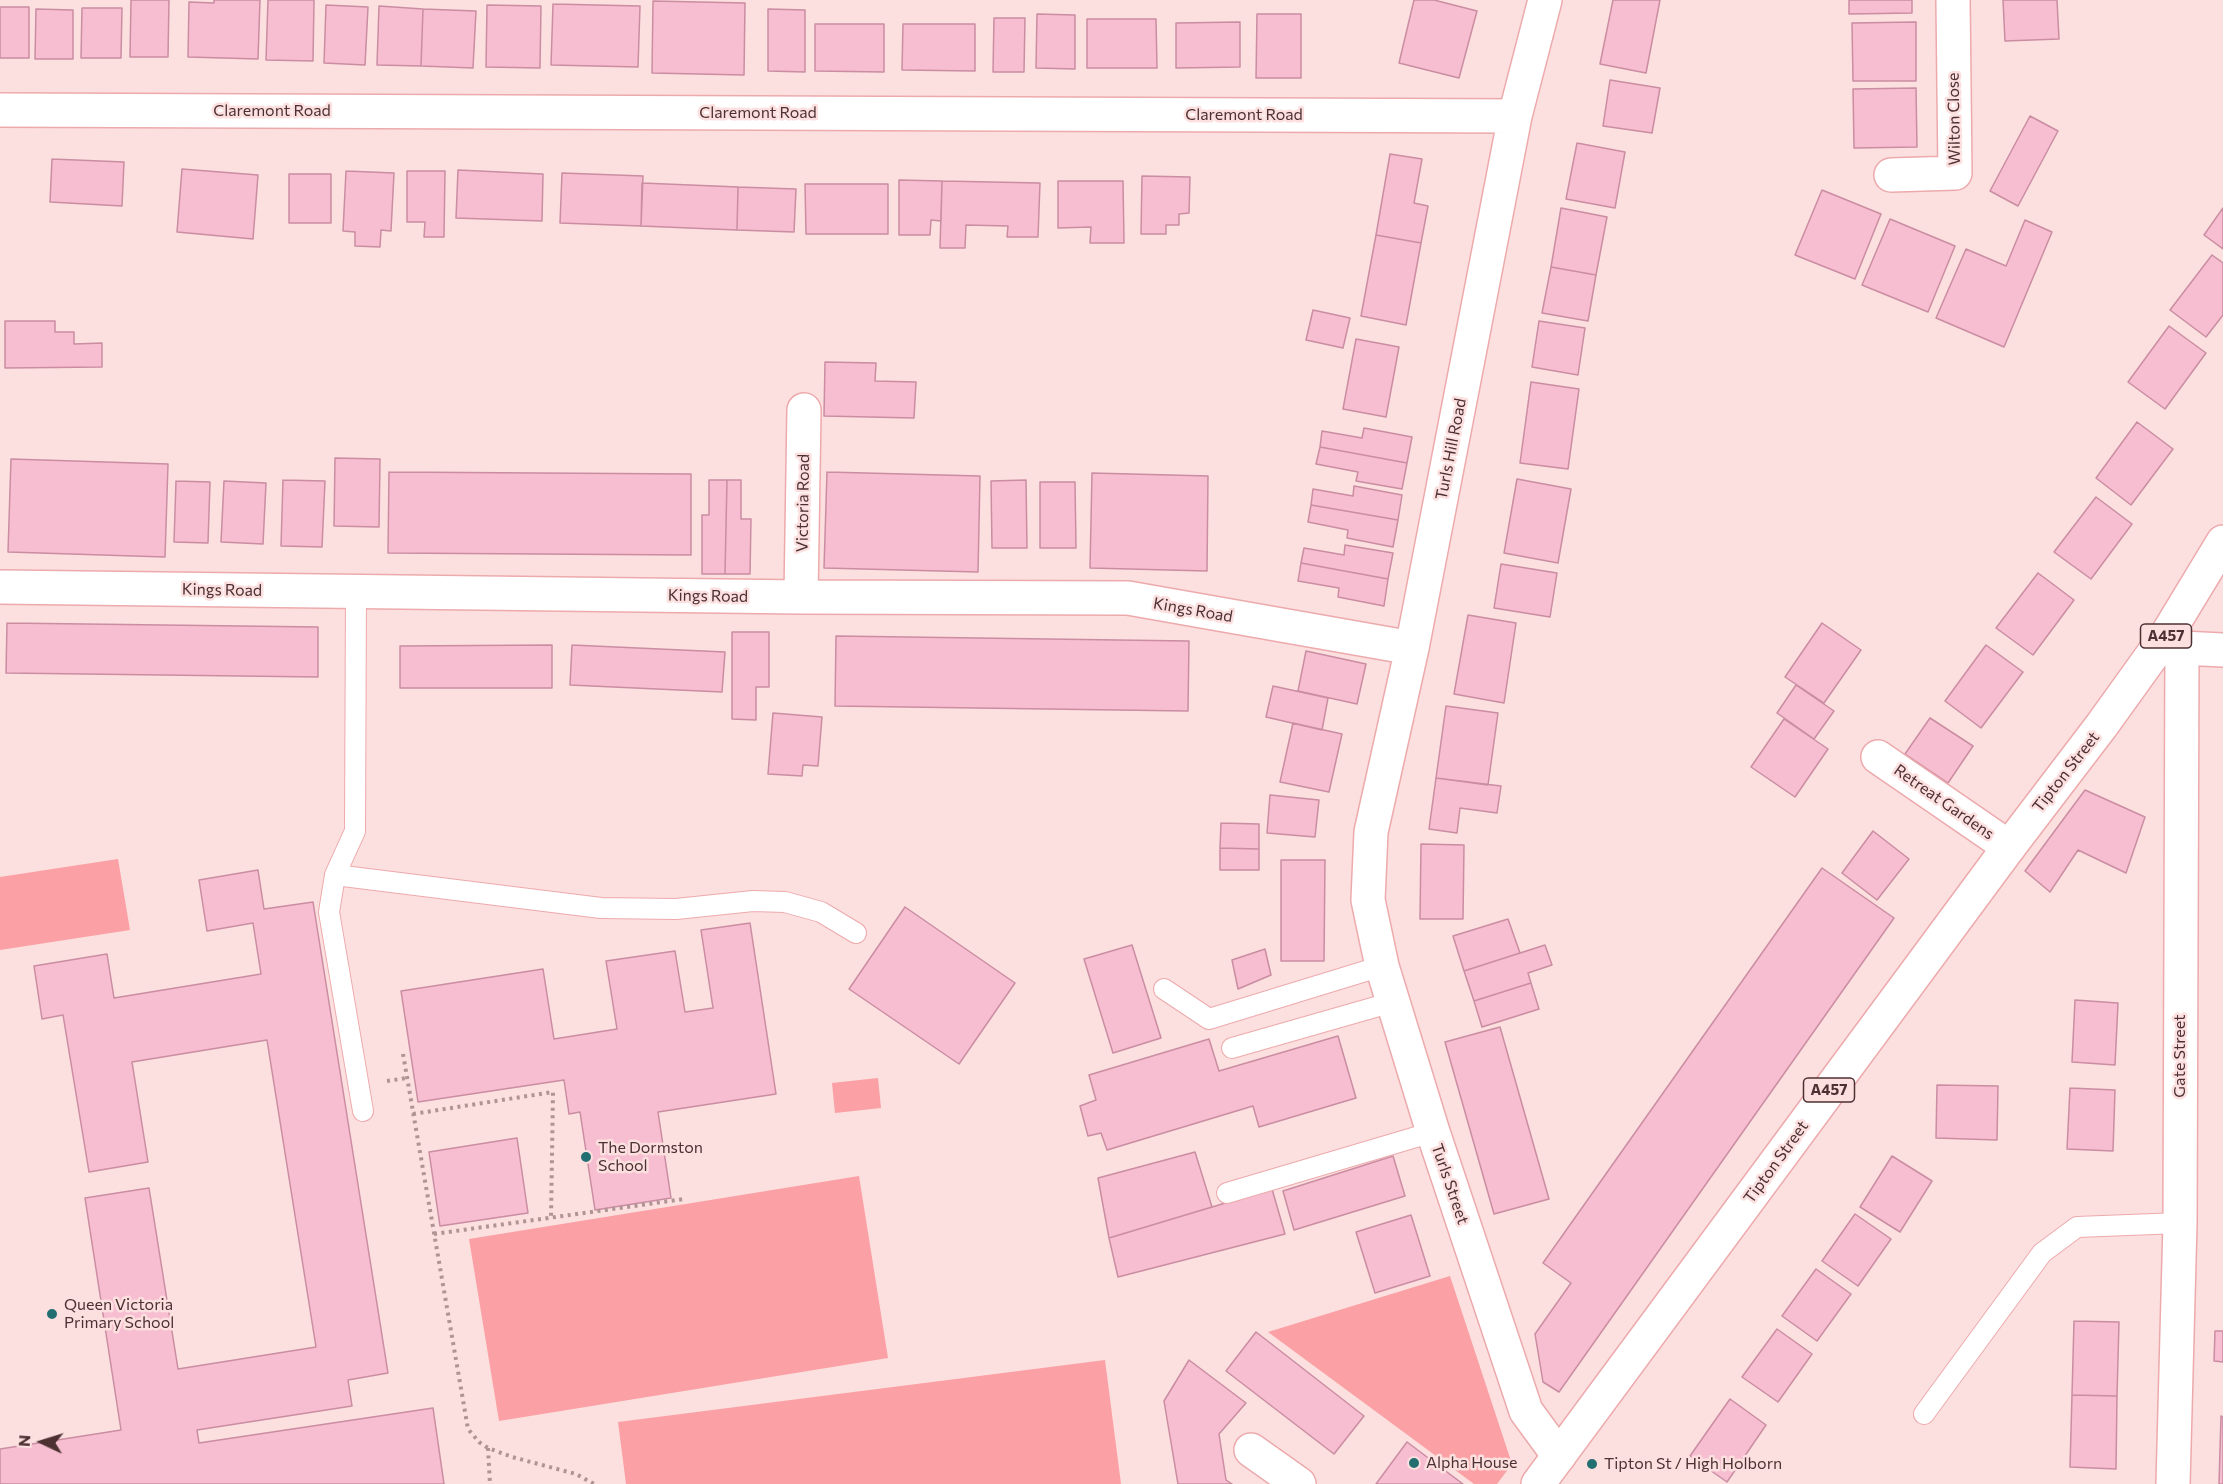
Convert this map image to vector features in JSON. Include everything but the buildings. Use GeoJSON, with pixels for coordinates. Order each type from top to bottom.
{"type":"FeatureCollection","features":[{"type":"Feature","properties":{"kind":"street","name":"Turls Hill Road"},"geometry":{"type":"LineString","coordinates":[[1368,900],[1371,832],[1412,648],[1515,116],[1545,0]]}},
{"type":"Feature","properties":{"kind":"street","name":"Wilton Close"},"geometry":{"type":"LineString","coordinates":[[1891,175],[1955,173],[1953,0]]}},
{"type":"Feature","properties":{"kind":"street","name":"Claremont Road"},"geometry":{"type":"LineString","coordinates":[[0,110],[1515,116]]}},
{"type":"Feature","properties":{"kind":"street","name":"Victoria Road"},"geometry":{"type":"LineString","coordinates":[[801,597],[804,410]]}},
{"type":"Feature","properties":{"kind":"street","name":"A457"},"geometry":{"type":"LineString","coordinates":[[2174,642],[2223,542]]}},
{"type":"Feature","properties":{"kind":"street","name":"Kings Road"},"geometry":{"type":"LineString","coordinates":[[0,587],[801,597],[1128,598],[1412,648]]}},
{"type":"Feature","properties":{"kind":"street"},"geometry":{"type":"LineString","coordinates":[[2174,642],[2223,650]]}},
{"type":"Feature","properties":{"kind":"street","name":"Tipton Street"},"geometry":{"type":"LineString","coordinates":[[1538,1484],[2009,847],[2102,726],[2174,642]]}},
{"type":"Feature","properties":{"kind":"street","name":"Gate Street"},"geometry":{"type":"LineString","coordinates":[[2173,1484],[2180,1223],[2174,642]]}},
{"type":"Feature","properties":{"kind":"street","name":"Retreat Gardens"},"geometry":{"type":"LineString","coordinates":[[1878,757],[2009,847]]}},
{"type":"Feature","properties":{"kind":"street","name":"Turls Street"},"geometry":{"type":"LineString","coordinates":[[1368,900],[1382,966],[1433,1132],[1526,1411],[1559,1456]]}},
{"type":"Feature","properties":{"kind":"street"},"geometry":{"type":"LineString","coordinates":[[1251,1450],[1299,1484]]}},
{"type":"Feature","properties":{"kind":"lane"},"geometry":{"type":"LineString","coordinates":[[356,591],[355,831],[335,875],[329,912],[363,1112]]}},
{"type":"Feature","properties":{"kind":"lane"},"geometry":{"type":"LineString","coordinates":[[335,875],[602,908],[676,909],[753,901],[785,902],[821,912],[856,933]]}},
{"type":"Feature","properties":{"kind":"lane"},"geometry":{"type":"LineString","coordinates":[[1164,989],[1209,1019],[1382,966]]}},
{"type":"Feature","properties":{"kind":"lane"},"geometry":{"type":"LineString","coordinates":[[1232,1048],[1393,1002]]}},
{"type":"Feature","properties":{"kind":"lane"},"geometry":{"type":"LineString","coordinates":[[1227,1193],[1433,1132]]}},
{"type":"Feature","properties":{"kind":"lane"},"geometry":{"type":"LineString","coordinates":[[1924,1414],[2042,1252],[2077,1227],[2180,1223]]}},
{"type":"Feature","properties":{"kind":"path"},"geometry":{"type":"LineString","coordinates":[[403,1054],[468,1429],[479,1442],[488,1448],[512,1457],[576,1474],[594,1484]]}},
{"type":"Feature","properties":{"kind":"path"},"geometry":{"type":"LineString","coordinates":[[413,1114],[553,1092],[551,1218]]}},
{"type":"Feature","properties":{"kind":"path"},"geometry":{"type":"LineString","coordinates":[[434,1234],[684,1199]]}},
{"type":"Feature","properties":{"kind":"path"},"geometry":{"type":"LineString","coordinates":[[488,1448],[490,1484]]}},
{"type":"Feature","properties":{"kind":"shaded area"},"geometry":{"type":"Polygon","coordinates":[[[118,859],[130,930],[0,950],[0,877],[118,859]]]}},
{"type":"Feature","properties":{"kind":"shaded area"},"geometry":{"type":"Polygon","coordinates":[[[878,1078],[881,1108],[835,1113],[832,1083],[878,1078]]]}},
{"type":"Feature","properties":{"kind":"shaded area"},"geometry":{"type":"Polygon","coordinates":[[[859,1176],[888,1358],[499,1421],[469,1239],[859,1176]]]}},
{"type":"Feature","properties":{"kind":"shaded area"},"geometry":{"type":"Polygon","coordinates":[[[1450,1276],[1512,1464],[1497,1484],[1474,1484],[1268,1332],[1450,1276]]]}},
{"type":"Feature","properties":{"kind":"shaded area"},"geometry":{"type":"Polygon","coordinates":[[[1105,1360],[1121,1484],[626,1484],[618,1422],[1105,1360]]]}},
{"type":"Feature","properties":{"kind":"place","name":"The Dormston School"},"geometry":{"type":"Point","coordinates":[586,1157]}},
{"type":"Feature","properties":{"kind":"place","name":"Queen Victoria Primary School"},"geometry":{"type":"Point","coordinates":[52,1314]}},
{"type":"Feature","properties":{"kind":"place","name":"Alpha House"},"geometry":{"type":"Point","coordinates":[1414,1463]}},
{"type":"Feature","properties":{"kind":"place","name":"Tipton St / High Holborn"},"geometry":{"type":"Point","coordinates":[1592,1464]}}]}
